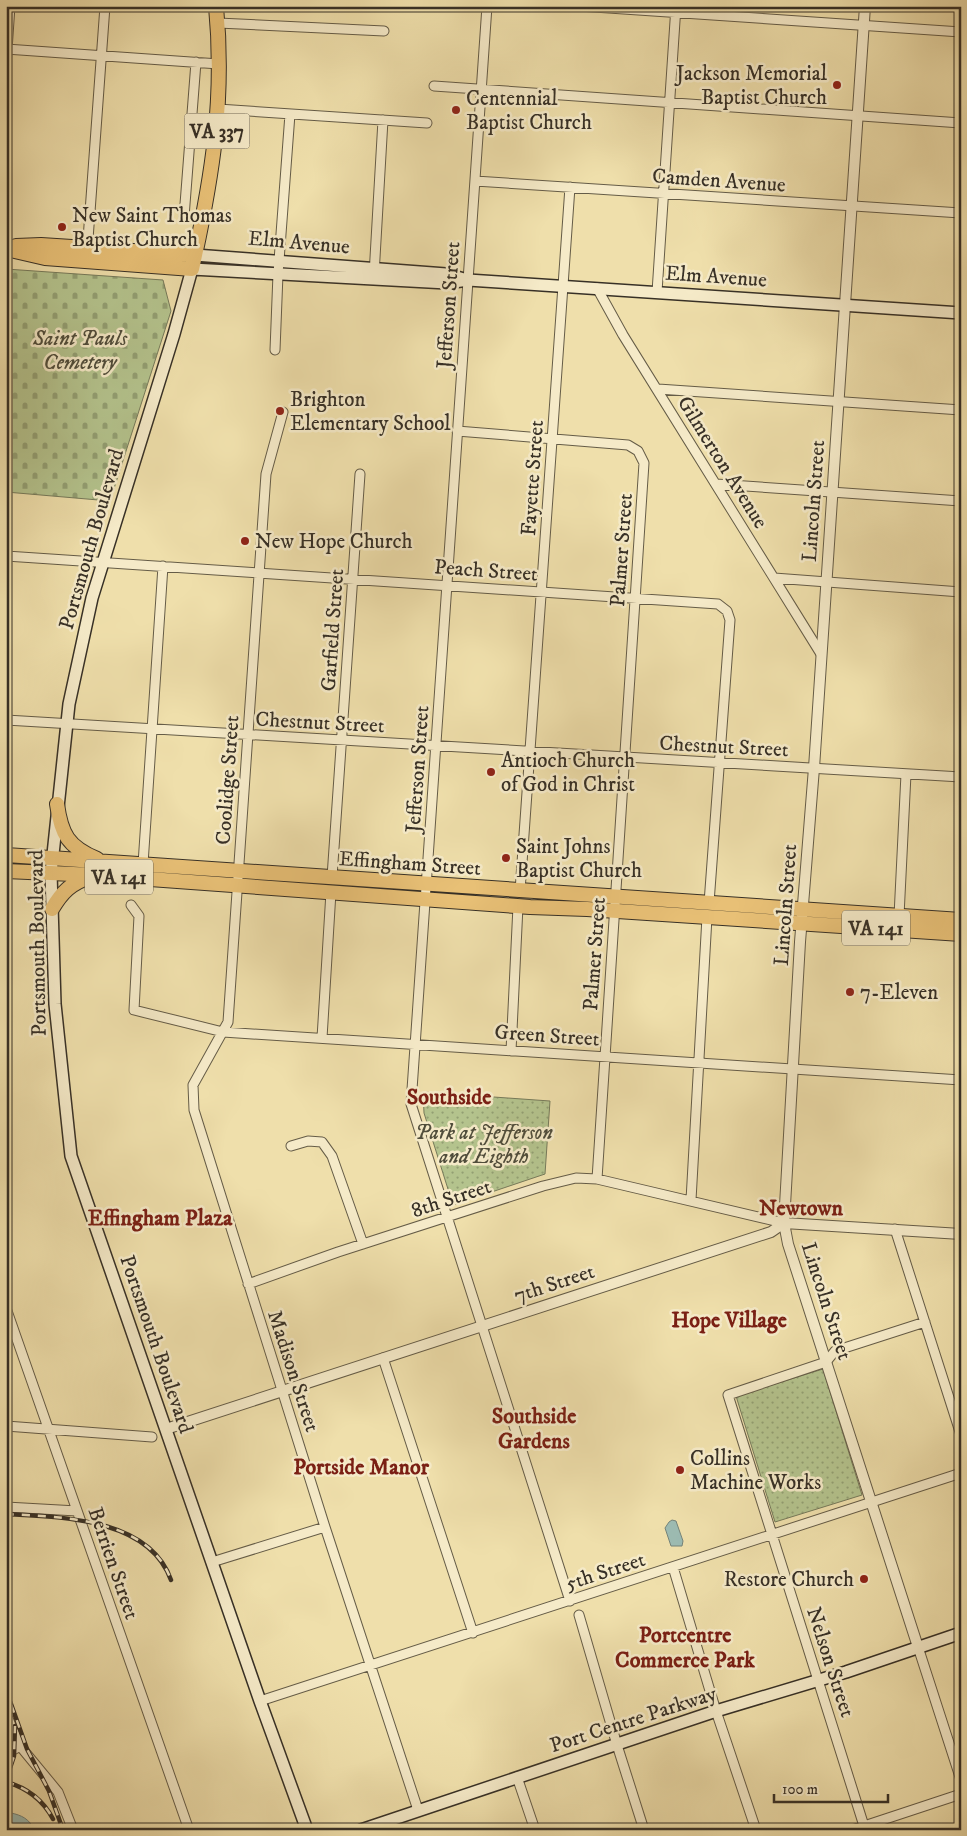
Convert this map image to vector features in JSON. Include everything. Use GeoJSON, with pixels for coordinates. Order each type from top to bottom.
{"type":"FeatureCollection","features":[{"type":"Feature","properties":{"kind":"main road","name":"Portsmouth Boulevard"},"geometry":{"type":"LineString","coordinates":[[216,6],[219,64],[218,108],[211,177],[192,269],[84,629],[66,724],[51,873],[55,1004],[71,1156],[260,1701],[307,1830]]}},
{"type":"Feature","properties":{"kind":"main road","name":"Elm Avenue"},"geometry":{"type":"LineString","coordinates":[[6,248],[45,258],[87,254],[195,254],[280,260],[374,273]]}},
{"type":"Feature","properties":{"kind":"main road","name":"Elm Avenue"},"geometry":{"type":"LineString","coordinates":[[87,254],[192,269],[278,274],[446,274],[468,280],[961,313]]}},
{"type":"Feature","properties":{"kind":"main road"},"geometry":{"type":"LineString","coordinates":[[57,804],[61,827],[72,844],[85,854],[107,863]]}},
{"type":"Feature","properties":{"kind":"main road"},"geometry":{"type":"LineString","coordinates":[[6,850],[33,857]]}},
{"type":"Feature","properties":{"kind":"main road","name":"Effingham Street"},"geometry":{"type":"LineString","coordinates":[[6,855],[520,891],[615,904],[803,916],[961,934]]}},
{"type":"Feature","properties":{"kind":"main road","name":"Effingham Street"},"geometry":{"type":"LineString","coordinates":[[6,871],[95,875],[518,906],[615,904]]}},
{"type":"Feature","properties":{"kind":"main road"},"geometry":{"type":"LineString","coordinates":[[52,909],[66,888],[77,881],[95,875]]}},
{"type":"Feature","properties":{"kind":"main road","name":"Effingham Street"},"geometry":{"type":"LineString","coordinates":[[803,916],[899,916],[961,920]]}},
{"type":"Feature","properties":{"kind":"main road","name":"Port Centre Parkway"},"geometry":{"type":"LineString","coordinates":[[361,1830],[716,1711],[961,1633]]}},
{"type":"Feature","properties":{"kind":"street"},"geometry":{"type":"LineString","coordinates":[[6,65],[10,6]]}},
{"type":"Feature","properties":{"kind":"street"},"geometry":{"type":"LineString","coordinates":[[87,254],[104,6]]}},
{"type":"Feature","properties":{"kind":"street","name":"Jefferson Street"},"geometry":{"type":"LineString","coordinates":[[487,6],[411,1104],[570,1601]]}},
{"type":"Feature","properties":{"kind":"street"},"geometry":{"type":"LineString","coordinates":[[579,6],[675,10],[961,32]]}},
{"type":"Feature","properties":{"kind":"street","name":"Lincoln Street"},"geometry":{"type":"LineString","coordinates":[[865,6],[784,1223],[788,1244],[961,1780]]}},
{"type":"Feature","properties":{"kind":"street"},"geometry":{"type":"LineString","coordinates":[[657,292],[675,10]]}},
{"type":"Feature","properties":{"kind":"street"},"geometry":{"type":"LineString","coordinates":[[218,23],[384,31]]}},
{"type":"Feature","properties":{"kind":"street"},"geometry":{"type":"LineString","coordinates":[[7,49],[219,64]]}},
{"type":"Feature","properties":{"kind":"street"},"geometry":{"type":"LineString","coordinates":[[184,216],[196,62]]}},
{"type":"Feature","properties":{"kind":"street"},"geometry":{"type":"LineString","coordinates":[[434,86],[961,123]]}},
{"type":"Feature","properties":{"kind":"street"},"geometry":{"type":"LineString","coordinates":[[218,108],[427,123]]}},
{"type":"Feature","properties":{"kind":"street"},"geometry":{"type":"LineString","coordinates":[[275,350],[278,274],[290,114]]}},
{"type":"Feature","properties":{"kind":"street"},"geometry":{"type":"LineString","coordinates":[[374,273],[383,120]]}},
{"type":"Feature","properties":{"kind":"street","name":"Camden Avenue"},"geometry":{"type":"LineString","coordinates":[[475,181],[961,213]]}},
{"type":"Feature","properties":{"kind":"street","name":"Fayette Street"},"geometry":{"type":"LineString","coordinates":[[520,891],[570,187]]}},
{"type":"Feature","properties":{"kind":"street","name":"Gilmerton Avenue"},"geometry":{"type":"LineString","coordinates":[[597,288],[821,654]]}},
{"type":"Feature","properties":{"kind":"street"},"geometry":{"type":"LineString","coordinates":[[658,389],[961,410]]}},
{"type":"Feature","properties":{"kind":"street","name":"Coolidge Street"},"geometry":{"type":"LineString","coordinates":[[223,1032],[228,1022],[267,467],[283,412]]}},
{"type":"Feature","properties":{"kind":"street"},"geometry":{"type":"LineString","coordinates":[[457,431],[552,439]]}},
{"type":"Feature","properties":{"kind":"street","name":"Palmer Street"},"geometry":{"type":"LineString","coordinates":[[552,439],[628,446],[638,451],[644,463],[597,1178]]}},
{"type":"Feature","properties":{"kind":"street","name":"Garfield Street"},"geometry":{"type":"LineString","coordinates":[[332,877],[360,474]]}},
{"type":"Feature","properties":{"kind":"street"},"geometry":{"type":"LineString","coordinates":[[716,484],[961,501]]}},
{"type":"Feature","properties":{"kind":"street","name":"Peach Street"},"geometry":{"type":"LineString","coordinates":[[6,556],[718,604],[727,611],[730,620],[719,763]]}},
{"type":"Feature","properties":{"kind":"street"},"geometry":{"type":"LineString","coordinates":[[143,864],[163,566]]}},
{"type":"Feature","properties":{"kind":"street"},"geometry":{"type":"LineString","coordinates":[[774,578],[961,592]]}},
{"type":"Feature","properties":{"kind":"street","name":"Chestnut Street"},"geometry":{"type":"LineString","coordinates":[[6,720],[961,777]]}},
{"type":"Feature","properties":{"kind":"street"},"geometry":{"type":"LineString","coordinates":[[691,1200],[708,910],[719,763]]}},
{"type":"Feature","properties":{"kind":"street"},"geometry":{"type":"LineString","coordinates":[[899,916],[906,774]]}},
{"type":"Feature","properties":{"kind":"street"},"geometry":{"type":"LineString","coordinates":[[322,1038],[331,892]]}},
{"type":"Feature","properties":{"kind":"street","name":"Green Street"},"geometry":{"type":"LineString","coordinates":[[131,905],[139,916],[134,1010],[223,1032],[961,1080]]}},
{"type":"Feature","properties":{"kind":"street"},"geometry":{"type":"LineString","coordinates":[[511,1050],[518,906]]}},
{"type":"Feature","properties":{"kind":"street","name":"Madison Street"},"geometry":{"type":"LineString","coordinates":[[223,1032],[193,1085],[194,1110],[325,1528],[418,1810]]}},
{"type":"Feature","properties":{"kind":"street"},"geometry":{"type":"LineString","coordinates":[[291,1146],[308,1141],[322,1142],[332,1156],[364,1244]]}},
{"type":"Feature","properties":{"kind":"street","name":"8th Street"},"geometry":{"type":"LineString","coordinates":[[248,1284],[543,1186],[576,1178],[597,1178],[784,1223]]}},
{"type":"Feature","properties":{"kind":"street"},"geometry":{"type":"LineString","coordinates":[[784,1223],[961,1234]]}},
{"type":"Feature","properties":{"kind":"street","name":"7th Street"},"geometry":{"type":"LineString","coordinates":[[166,1429],[771,1232],[784,1223]]}},
{"type":"Feature","properties":{"kind":"street"},"geometry":{"type":"LineString","coordinates":[[895,1229],[961,1435]]}},
{"type":"Feature","properties":{"kind":"street","name":"Berrien Street"},"geometry":{"type":"LineString","coordinates":[[6,1308],[189,1830]]}},
{"type":"Feature","properties":{"kind":"street"},"geometry":{"type":"LineString","coordinates":[[826,1362],[835,1351],[925,1322]]}},
{"type":"Feature","properties":{"kind":"street"},"geometry":{"type":"LineString","coordinates":[[383,1358],[473,1633]]}},
{"type":"Feature","properties":{"kind":"street","name":"Nelson Street"},"geometry":{"type":"LineString","coordinates":[[826,1362],[728,1395],[864,1826]]}},
{"type":"Feature","properties":{"kind":"street"},"geometry":{"type":"LineString","coordinates":[[6,1426],[152,1437]]}},
{"type":"Feature","properties":{"kind":"street","name":"5th Street"},"geometry":{"type":"LineString","coordinates":[[260,1701],[961,1473]]}},
{"type":"Feature","properties":{"kind":"street"},"geometry":{"type":"LineString","coordinates":[[6,1507],[78,1511]]}},
{"type":"Feature","properties":{"kind":"street"},"geometry":{"type":"LineString","coordinates":[[212,1562],[325,1528]]}},
{"type":"Feature","properties":{"kind":"street"},"geometry":{"type":"LineString","coordinates":[[672,1567],[716,1711],[756,1830]]}},
{"type":"Feature","properties":{"kind":"street"},"geometry":{"type":"LineString","coordinates":[[579,1616],[644,1830]]}},
{"type":"Feature","properties":{"kind":"street"},"geometry":{"type":"LineString","coordinates":[[6,1714],[20,1746],[58,1792],[71,1827]]}},
{"type":"Feature","properties":{"kind":"street"},"geometry":{"type":"LineString","coordinates":[[6,1754],[20,1746]]}},
{"type":"Feature","properties":{"kind":"street"},"geometry":{"type":"LineString","coordinates":[[517,1777],[535,1830]]}},
{"type":"Feature","properties":{"kind":"street"},"geometry":{"type":"LineString","coordinates":[[852,1830],[961,1794]]}},
{"type":"Feature","properties":{"kind":"green space","name":"Saint Pauls Cemetery"},"geometry":{"type":"Polygon","coordinates":[[[6,269],[163,280],[171,311],[110,501],[6,492],[6,269]]]}},
{"type":"Feature","properties":{"kind":"green space","name":"Park at Jefferson and Eighth"},"geometry":{"type":"Polygon","coordinates":[[[423,1092],[550,1101],[545,1174],[453,1205],[424,1113],[423,1092]]]}},
{"type":"Feature","properties":{"kind":"green space"},"geometry":{"type":"Polygon","coordinates":[[[823,1369],[862,1495],[775,1522],[736,1396],[823,1369]]]}},
{"type":"Feature","properties":{"kind":"water"},"geometry":{"type":"Polygon","coordinates":[[[672,1520],[676,1521],[683,1541],[682,1546],[671,1546],[665,1528],[672,1520]]]}},
{"type":"Feature","properties":{"kind":"water"},"geometry":{"type":"Polygon","coordinates":[[[11,1813],[25,1818],[34,1830],[6,1830],[6,1814],[11,1813]]]}},
{"type":"Feature","properties":{"kind":"railway"},"geometry":{"type":"LineString","coordinates":[[6,1514],[77,1520],[101,1525],[124,1533],[144,1544],[160,1559],[171,1580]]}},
{"type":"Feature","properties":{"kind":"railway"},"geometry":{"type":"LineString","coordinates":[[6,1690],[27,1749],[49,1791],[63,1830]]}},
{"type":"Feature","properties":{"kind":"railway"},"geometry":{"type":"LineString","coordinates":[[6,1780],[14,1756],[15,1726]]}},
{"type":"Feature","properties":{"kind":"railway"},"geometry":{"type":"LineString","coordinates":[[6,1782],[28,1791],[45,1806],[53,1819]]}},
{"type":"Feature","properties":{"kind":"place","name":"Jackson Memorial Baptist Church"},"geometry":{"type":"Point","coordinates":[837,85]}},
{"type":"Feature","properties":{"kind":"place","name":"Centennial Baptist Church"},"geometry":{"type":"Point","coordinates":[456,110]}},
{"type":"Feature","properties":{"kind":"place","name":"New Saint Thomas Baptist Church"},"geometry":{"type":"Point","coordinates":[62,227]}},
{"type":"Feature","properties":{"kind":"place","name":"Brighton Elementary School"},"geometry":{"type":"Point","coordinates":[280,411]}},
{"type":"Feature","properties":{"kind":"place","name":"New Hope Church"},"geometry":{"type":"Point","coordinates":[245,541]}},
{"type":"Feature","properties":{"kind":"place","name":"Antioch Church of God in Christ"},"geometry":{"type":"Point","coordinates":[491,772]}},
{"type":"Feature","properties":{"kind":"place","name":"Saint Johns Baptist Church"},"geometry":{"type":"Point","coordinates":[506,858]}},
{"type":"Feature","properties":{"kind":"place","name":"7-Eleven"},"geometry":{"type":"Point","coordinates":[850,992]}},
{"type":"Feature","properties":{"kind":"place","name":"Collins Machine Works"},"geometry":{"type":"Point","coordinates":[680,1470]}},
{"type":"Feature","properties":{"kind":"place","name":"Restore Church"},"geometry":{"type":"Point","coordinates":[864,1579]}},
{"type":"Feature","properties":{"kind":"district","name":"Southside"},"geometry":{"type":"Point","coordinates":[449,1096]}},
{"type":"Feature","properties":{"kind":"district","name":"Newtown"},"geometry":{"type":"Point","coordinates":[801,1207]}},
{"type":"Feature","properties":{"kind":"district","name":"Effingham Plaza"},"geometry":{"type":"Point","coordinates":[160,1217]}},
{"type":"Feature","properties":{"kind":"district","name":"Hope Village"},"geometry":{"type":"Point","coordinates":[729,1319]}},
{"type":"Feature","properties":{"kind":"district","name":"Southside Gardens"},"geometry":{"type":"Point","coordinates":[534,1428]}},
{"type":"Feature","properties":{"kind":"district","name":"Portside Manor"},"geometry":{"type":"Point","coordinates":[361,1466]}},
{"type":"Feature","properties":{"kind":"district","name":"Portcentre Commerce Park"},"geometry":{"type":"Point","coordinates":[685,1646]}}]}
